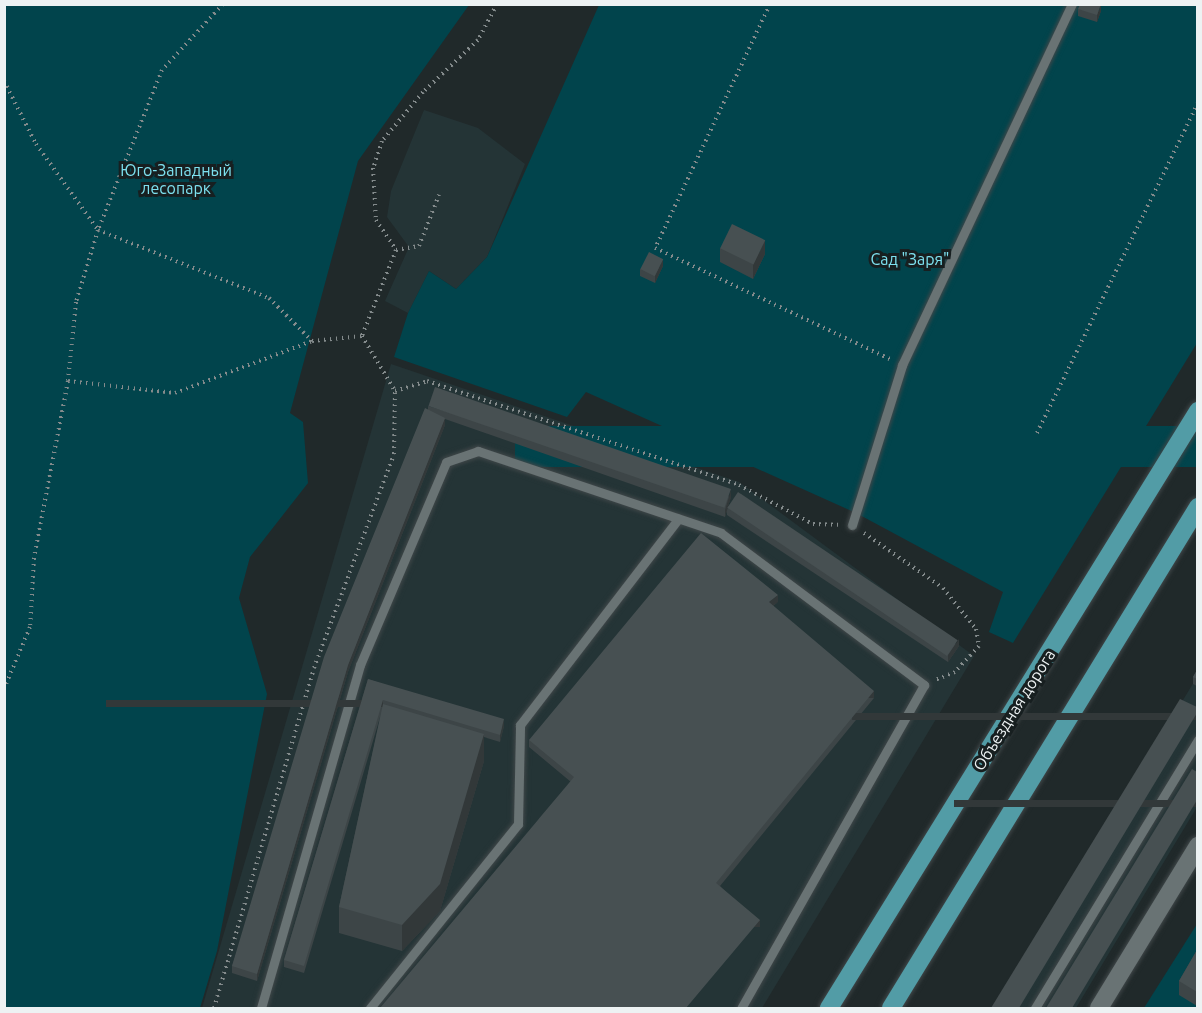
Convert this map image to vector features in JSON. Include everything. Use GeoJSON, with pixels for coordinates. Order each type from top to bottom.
{"type":"FeatureCollection","features":[{"type":"Feature","properties":{"kind":"main road","name":"Объездная дорога"},"geometry":{"type":"LineString","coordinates":[[829,1008],[1197,411]]}},
{"type":"Feature","properties":{"kind":"main road"},"geometry":{"type":"LineString","coordinates":[[891,1008],[1197,507]]}},
{"type":"Feature","properties":{"kind":"street"},"geometry":{"type":"LineString","coordinates":[[1099,1008],[1197,846]]}},
{"type":"Feature","properties":{"kind":"lane"},"geometry":{"type":"LineString","coordinates":[[852,525],[902,365],[1072,4]]}},
{"type":"Feature","properties":{"kind":"lane"},"geometry":{"type":"LineString","coordinates":[[261,1008],[360,666],[446,462],[478,451],[722,533],[924,685],[741,1008]]}},
{"type":"Feature","properties":{"kind":"lane"},"geometry":{"type":"LineString","coordinates":[[370,1008],[518,824],[520,725],[678,519]]}},
{"type":"Feature","properties":{"kind":"lane"},"geometry":{"type":"LineString","coordinates":[[1035,1008],[1197,740]]}},
{"type":"Feature","properties":{"kind":"path"},"geometry":{"type":"LineString","coordinates":[[4,689],[30,627],[34,558],[68,381],[76,302],[98,230],[162,70],[223,4]]}},
{"type":"Feature","properties":{"kind":"path"},"geometry":{"type":"LineString","coordinates":[[396,250],[376,220],[373,168],[382,141],[423,92],[478,40],[497,4]]}},
{"type":"Feature","properties":{"kind":"path"},"geometry":{"type":"LineString","coordinates":[[770,4],[655,248],[902,365]]}},
{"type":"Feature","properties":{"kind":"path"},"geometry":{"type":"LineString","coordinates":[[4,81],[36,144],[98,230],[269,298],[312,341]]}},
{"type":"Feature","properties":{"kind":"path"},"geometry":{"type":"LineString","coordinates":[[1037,433],[1197,103]]}},
{"type":"Feature","properties":{"kind":"path"},"geometry":{"type":"LineString","coordinates":[[396,250],[419,246],[439,195]]}},
{"type":"Feature","properties":{"kind":"path"},"geometry":{"type":"LineString","coordinates":[[362,336],[396,250]]}},
{"type":"Feature","properties":{"kind":"path"},"geometry":{"type":"LineString","coordinates":[[68,381],[175,393],[312,341],[362,336]]}},
{"type":"Feature","properties":{"kind":"path"},"geometry":{"type":"LineString","coordinates":[[214,1008],[314,668],[394,454],[395,391],[362,336]]}},
{"type":"Feature","properties":{"kind":"path"},"geometry":{"type":"LineString","coordinates":[[395,391],[427,381],[739,485],[813,524],[852,525],[942,588],[976,629],[979,646],[971,655],[955,672],[924,685]]}},
{"type":"Feature","properties":{"kind":"shaded area"},"geometry":{"type":"Polygon","coordinates":[[[424,110],[478,128],[525,164],[487,257],[456,289],[429,271],[408,313],[385,301],[409,247],[387,217],[391,191],[424,110]]]}},
{"type":"Feature","properties":{"kind":"shaded area"},"geometry":{"type":"Polygon","coordinates":[[[391,364],[739,482],[974,656],[762,1008],[202,1008],[391,364]]]}},
{"type":"Feature","properties":{"kind":"shaded area"},"geometry":{"type":"Polygon","coordinates":[[[1197,677],[1197,807],[1076,1008],[996,1008],[1197,677]]]}},
{"type":"Feature","properties":{"kind":"green space","name":"Юго-Западный лесопарк"},"geometry":{"type":"Polygon","coordinates":[[[5,4],[469,5],[358,161],[290,413],[303,422],[308,483],[250,557],[239,598],[267,694],[217,951],[200,1008],[5,1008],[5,4]]]}},
{"type":"Feature","properties":{"kind":"green space","name":"Сад \"Заря\""},"geometry":{"type":"Polygon","coordinates":[[[599,5],[1197,5],[1197,343],[1013,643],[989,632],[1003,592],[856,513],[586,392],[567,417],[394,357],[408,313],[429,271],[456,289],[487,257],[599,5]]]}},
{"type":"Feature","properties":{"kind":"green space"},"geometry":{"type":"Polygon","coordinates":[[[515,426],[1197,426],[1197,467],[515,467],[515,426]]]}},
{"type":"Feature","properties":{"kind":"green space"},"geometry":{"type":"Polygon","coordinates":[[[1197,924],[1197,1008],[1144,1008],[1197,924]]]}},
{"type":"Feature","properties":{"kind":"building"},"geometry":{"type":"Polygon","coordinates":[[[1080,4],[1101,4],[1097,15],[1078,9],[1080,4]]]}},
{"type":"Feature","properties":{"kind":"building"},"geometry":{"type":"Polygon","coordinates":[[[732,224],[765,240],[753,264],[720,248],[732,224]]]}},
{"type":"Feature","properties":{"kind":"building"},"geometry":{"type":"Polygon","coordinates":[[[649,252],[663,259],[655,276],[640,269],[649,252]]]}},
{"type":"Feature","properties":{"kind":"building"},"geometry":{"type":"Polygon","coordinates":[[[435,387],[731,489],[724,508],[428,406],[435,387]]]}},
{"type":"Feature","properties":{"kind":"building"},"geometry":{"type":"Polygon","coordinates":[[[425,408],[445,418],[348,665],[257,974],[232,966],[324,657],[425,408]]]}},
{"type":"Feature","properties":{"kind":"building"},"geometry":{"type":"Polygon","coordinates":[[[738,492],[958,640],[947,656],[727,508],[738,492]]]}},
{"type":"Feature","properties":{"kind":"building"},"geometry":{"type":"Polygon","coordinates":[[[701,533],[778,595],[769,602],[874,691],[716,883],[760,920],[686,1008],[380,1008],[574,777],[529,740],[701,533]]]}},
{"type":"Feature","properties":{"kind":"building"},"geometry":{"type":"Polygon","coordinates":[[[368,679],[504,719],[500,735],[383,700],[304,966],[284,960],[368,679]]]}},
{"type":"Feature","properties":{"kind":"building"},"geometry":{"type":"Polygon","coordinates":[[[1180,699],[1197,707],[1197,713],[1019,1008],[991,1008],[1180,699]]]}},
{"type":"Feature","properties":{"kind":"building"},"geometry":{"type":"Polygon","coordinates":[[[383,704],[484,734],[440,884],[402,925],[339,907],[383,704]]]}},
{"type":"Feature","properties":{"kind":"building"},"geometry":{"type":"Polygon","coordinates":[[[1192,769],[1197,772],[1197,800],[1072,1008],[1046,1008],[1192,769]]]}},
{"type":"Feature","properties":{"kind":"building"},"geometry":{"type":"Polygon","coordinates":[[[1197,950],[1197,992],[1179,981],[1197,950]]]}}]}
